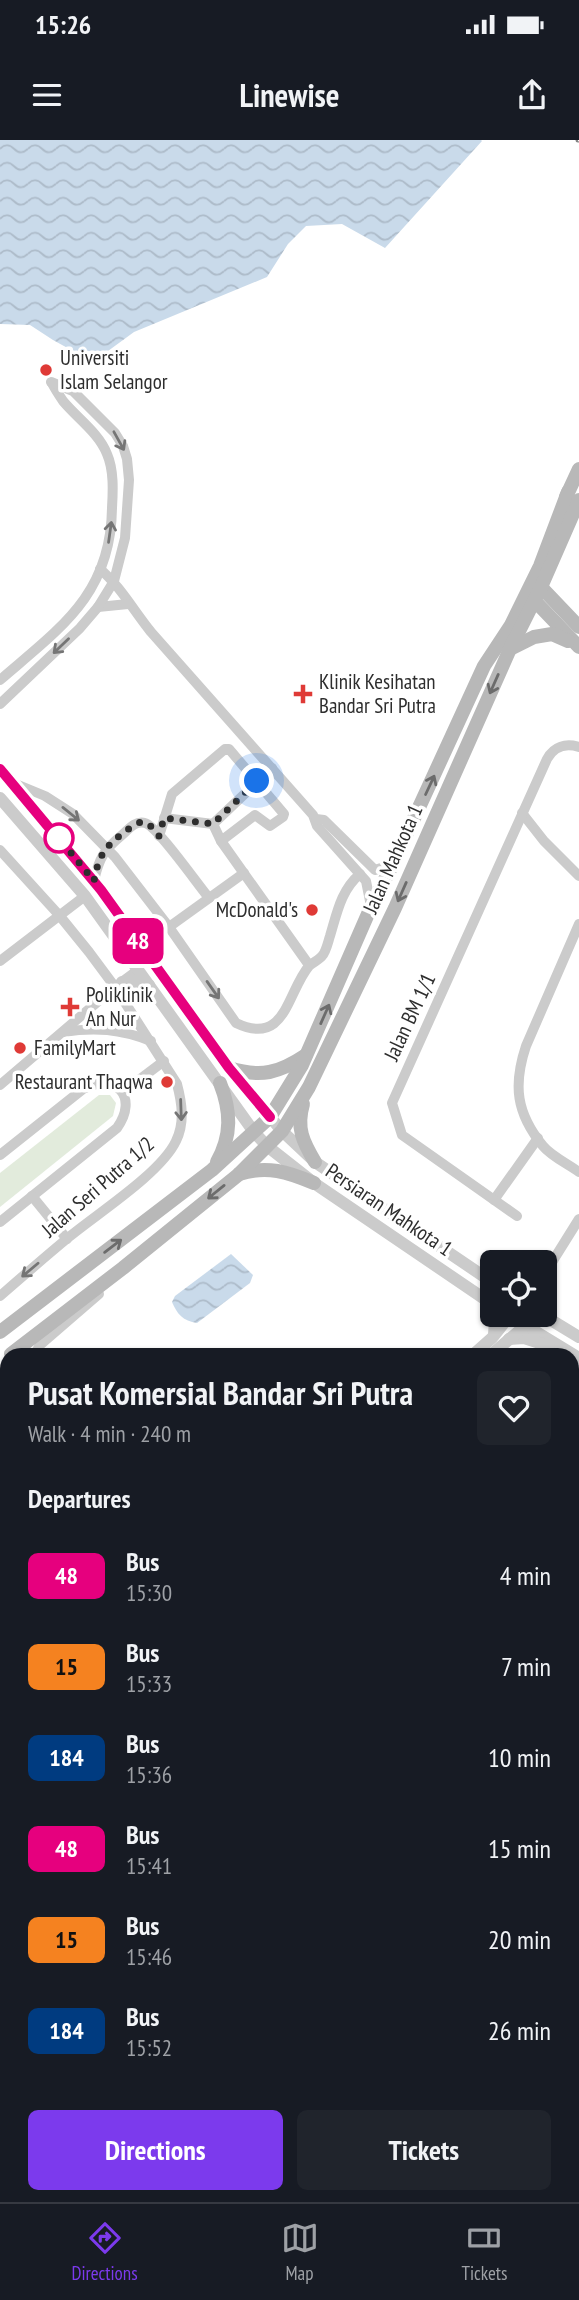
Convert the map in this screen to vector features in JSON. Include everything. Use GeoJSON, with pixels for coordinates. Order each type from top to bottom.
{"type":"FeatureCollection","features":[{"type":"Feature","properties":{"kind":"main road"},"geometry":{"type":"LineString","coordinates":[[535,592],[556,554],[574,496],[579,469]]}},
{"type":"Feature","properties":{"kind":"main road"},"geometry":{"type":"LineString","coordinates":[[535,592],[558,522],[574,496]]}},
{"type":"Feature","properties":{"kind":"main road"},"geometry":{"type":"LineString","coordinates":[[503,648],[574,496]]}},
{"type":"Feature","properties":{"kind":"main road"},"geometry":{"type":"LineString","coordinates":[[555,603],[556,554]]}},
{"type":"Feature","properties":{"kind":"main road"},"geometry":{"type":"LineString","coordinates":[[535,592],[555,603],[579,628]]}},
{"type":"Feature","properties":{"kind":"main road"},"geometry":{"type":"LineString","coordinates":[[535,592],[578,646]]}},
{"type":"Feature","properties":{"kind":"main road","name":"Jalan Mahkota 1"},"geometry":{"type":"LineString","coordinates":[[19,1348],[238,1174],[282,1131],[309,1087],[395,908],[503,648],[535,592]]}},
{"type":"Feature","properties":{"kind":"main road"},"geometry":{"type":"LineString","coordinates":[[503,648],[552,634],[578,646]]}},
{"type":"Feature","properties":{"kind":"main road","name":"Jalan Mahkota 1"},"geometry":{"type":"LineString","coordinates":[[0,1332],[212,1170],[270,1117],[307,1055],[371,907],[484,666],[503,648]]}},
{"type":"Feature","properties":{"kind":"main road"},"geometry":{"type":"LineString","coordinates":[[229,1068],[253,1074],[266,1073],[281,1070],[307,1055]]}},
{"type":"Feature","properties":{"kind":"main road"},"geometry":{"type":"LineString","coordinates":[[212,1170],[228,1136],[228,1102],[220,1083]]}},
{"type":"Feature","properties":{"kind":"main road"},"geometry":{"type":"LineString","coordinates":[[309,1087],[302,1107],[300,1131],[315,1162]]}},
{"type":"Feature","properties":{"kind":"main road"},"geometry":{"type":"LineString","coordinates":[[238,1174],[269,1169],[290,1173],[314,1183]]}},
{"type":"Feature","properties":{"kind":"street"},"geometry":{"type":"LineString","coordinates":[[0,680],[72,617],[97,580],[112,534],[113,486],[108,455],[51,382],[74,391],[115,433],[127,459],[127,521],[114,581],[98,607],[0,704]]}},
{"type":"Feature","properties":{"kind":"street"},"geometry":{"type":"LineString","coordinates":[[79,418],[91,407]]}},
{"type":"Feature","properties":{"kind":"street"},"geometry":{"type":"LineString","coordinates":[[100,569],[114,581],[128,604],[315,818],[317,826],[360,874],[369,889],[371,907]]}},
{"type":"Feature","properties":{"kind":"street"},"geometry":{"type":"LineString","coordinates":[[98,607],[128,604]]}},
{"type":"Feature","properties":{"kind":"street","name":"Jalan BM 1/1"},"geometry":{"type":"LineString","coordinates":[[517,1216],[402,1135],[392,1103],[550,754],[558,747],[566,745],[579,747]]}},
{"type":"Feature","properties":{"kind":"street"},"geometry":{"type":"LineString","coordinates":[[159,836],[175,789],[225,749],[229,749],[284,817],[270,826],[255,815],[221,841]]}},
{"type":"Feature","properties":{"kind":"street"},"geometry":{"type":"LineString","coordinates":[[213,824],[272,768]]}},
{"type":"Feature","properties":{"kind":"street","name":"Persiaran Mahkota 1"},"geometry":{"type":"LineString","coordinates":[[0,769],[94,881],[229,1068],[282,1131],[315,1162],[480,1274]]}},
{"type":"Feature","properties":{"kind":"street"},"geometry":{"type":"LineString","coordinates":[[11,782],[45,796],[73,814],[115,857],[169,927],[236,1023],[249,1029],[263,1029],[281,1018],[309,965],[323,956],[342,895],[360,874]]}},
{"type":"Feature","properties":{"kind":"street","name":"Persiaran Mahkota 1"},"geometry":{"type":"LineString","coordinates":[[0,798],[85,896],[254,1132],[267,1146],[314,1183],[479,1295]]}},
{"type":"Feature","properties":{"kind":"street"},"geometry":{"type":"LineString","coordinates":[[522,813],[544,841],[579,877]]}},
{"type":"Feature","properties":{"kind":"street"},"geometry":{"type":"LineString","coordinates":[[164,818],[213,824]]}},
{"type":"Feature","properties":{"kind":"street"},"geometry":{"type":"LineString","coordinates":[[315,818],[324,820],[375,870],[393,864]]}},
{"type":"Feature","properties":{"kind":"street"},"geometry":{"type":"LineString","coordinates":[[94,881],[98,864],[106,849],[135,823],[142,822],[148,824],[159,836],[209,898]]}},
{"type":"Feature","properties":{"kind":"street"},"geometry":{"type":"LineString","coordinates":[[213,824],[221,841],[309,965]]}},
{"type":"Feature","properties":{"kind":"street","name":"Jalan Seri Putra 1/2"},"geometry":{"type":"LineString","coordinates":[[0,850],[119,985],[177,1084],[182,1102],[182,1121],[177,1140],[152,1172],[67,1238],[0,1296]]}},
{"type":"Feature","properties":{"kind":"street"},"geometry":{"type":"LineString","coordinates":[[0,961],[85,896],[86,880],[82,866]]}},
{"type":"Feature","properties":{"kind":"street"},"geometry":{"type":"LineString","coordinates":[[169,927],[243,873]]}},
{"type":"Feature","properties":{"kind":"street"},"geometry":{"type":"LineString","coordinates":[[72,906],[75,893],[73,881]]}},
{"type":"Feature","properties":{"kind":"street"},"geometry":{"type":"LineString","coordinates":[[579,924],[519,1066],[518,1100],[544,1147],[579,1172]]}},
{"type":"Feature","properties":{"kind":"street"},"geometry":{"type":"LineString","coordinates":[[119,985],[128,970],[128,956]]}},
{"type":"Feature","properties":{"kind":"street"},"geometry":{"type":"LineString","coordinates":[[0,1085],[138,970],[162,973]]}},
{"type":"Feature","properties":{"kind":"street"},"geometry":{"type":"LineString","coordinates":[[119,985],[142,982],[150,986]]}},
{"type":"Feature","properties":{"kind":"street"},"geometry":{"type":"LineString","coordinates":[[62,1032],[108,1028],[151,1041]]}},
{"type":"Feature","properties":{"kind":"street"},"geometry":{"type":"LineString","coordinates":[[123,1092],[164,1061]]}},
{"type":"Feature","properties":{"kind":"street"},"geometry":{"type":"LineString","coordinates":[[0,1155],[83,1089],[93,1084],[105,1083],[116,1086],[123,1092],[127,1101],[126,1111],[117,1128],[0,1222]]}},
{"type":"Feature","properties":{"kind":"street"},"geometry":{"type":"LineString","coordinates":[[494,1200],[538,1138]]}},
{"type":"Feature","properties":{"kind":"street"},"geometry":{"type":"LineString","coordinates":[[32,1196],[67,1238]]}},
{"type":"Feature","properties":{"kind":"street"},"geometry":{"type":"LineString","coordinates":[[557,1254],[579,1219]]}},
{"type":"Feature","properties":{"kind":"street"},"geometry":{"type":"LineString","coordinates":[[38,1348],[107,1287],[123,1268]]}},
{"type":"Feature","properties":{"kind":"street"},"geometry":{"type":"LineString","coordinates":[[557,1324],[579,1337]]}},
{"type":"Feature","properties":{"kind":"street"},"geometry":{"type":"LineString","coordinates":[[494,1327],[494,1335]]}},
{"type":"Feature","properties":{"kind":"street"},"geometry":{"type":"LineString","coordinates":[[480,1348],[500,1327]]}},
{"type":"Feature","properties":{"kind":"street"},"geometry":{"type":"LineString","coordinates":[[499,1348],[521,1327]]}},
{"type":"Feature","properties":{"kind":"street"},"geometry":{"type":"LineString","coordinates":[[537,1327],[563,1348]]}},
{"type":"Feature","properties":{"kind":"street"},"geometry":{"type":"LineString","coordinates":[[509,1339],[524,1338],[557,1348]]}},
{"type":"Feature","properties":{"kind":"green space"},"geometry":{"type":"Polygon","coordinates":[[[99,1095],[110,1095],[116,1103],[113,1116],[0,1207],[0,1173],[99,1095]]]}},
{"type":"Feature","properties":{"kind":"water"},"geometry":{"type":"Polygon","coordinates":[[[0,140],[482,141],[385,248],[342,224],[306,226],[288,244],[267,277],[134,332],[108,351],[82,356],[30,325],[0,324],[0,140]]]}},
{"type":"Feature","properties":{"kind":"water"},"geometry":{"type":"Polygon","coordinates":[[[231,1254],[253,1275],[250,1283],[197,1323],[184,1319],[172,1302],[175,1296],[231,1254]]]}},
{"type":"Feature","properties":{"kind":"bus line","name":"48"},"geometry":{"type":"LineString","coordinates":[[0,769],[101,890],[229,1068],[270,1117]]}},
{"type":"Feature","properties":{"kind":"place","name":"Universiti Islam Selangor"},"geometry":{"type":"Point","coordinates":[46,370]}},
{"type":"Feature","properties":{"kind":"place","name":"Klinik Kesihatan Bandar Sri Putra"},"geometry":{"type":"Point","coordinates":[303,694]}},
{"type":"Feature","properties":{"kind":"place","name":"McDonald's"},"geometry":{"type":"Point","coordinates":[312,910]}},
{"type":"Feature","properties":{"kind":"place","name":"Poliklinik An Nur"},"geometry":{"type":"Point","coordinates":[70,1007]}},
{"type":"Feature","properties":{"kind":"place","name":"FamilyMart"},"geometry":{"type":"Point","coordinates":[20,1048]}},
{"type":"Feature","properties":{"kind":"place","name":"Restaurant Thaqwa"},"geometry":{"type":"Point","coordinates":[167,1082]}},
{"type":"Feature","properties":{"kind":"route"},"geometry":{"type":"LineString","coordinates":[[59,838],[53,831],[94,881],[98,864],[106,849],[135,823],[148,824],[159,836],[164,818],[213,824],[257,781]]}}]}
